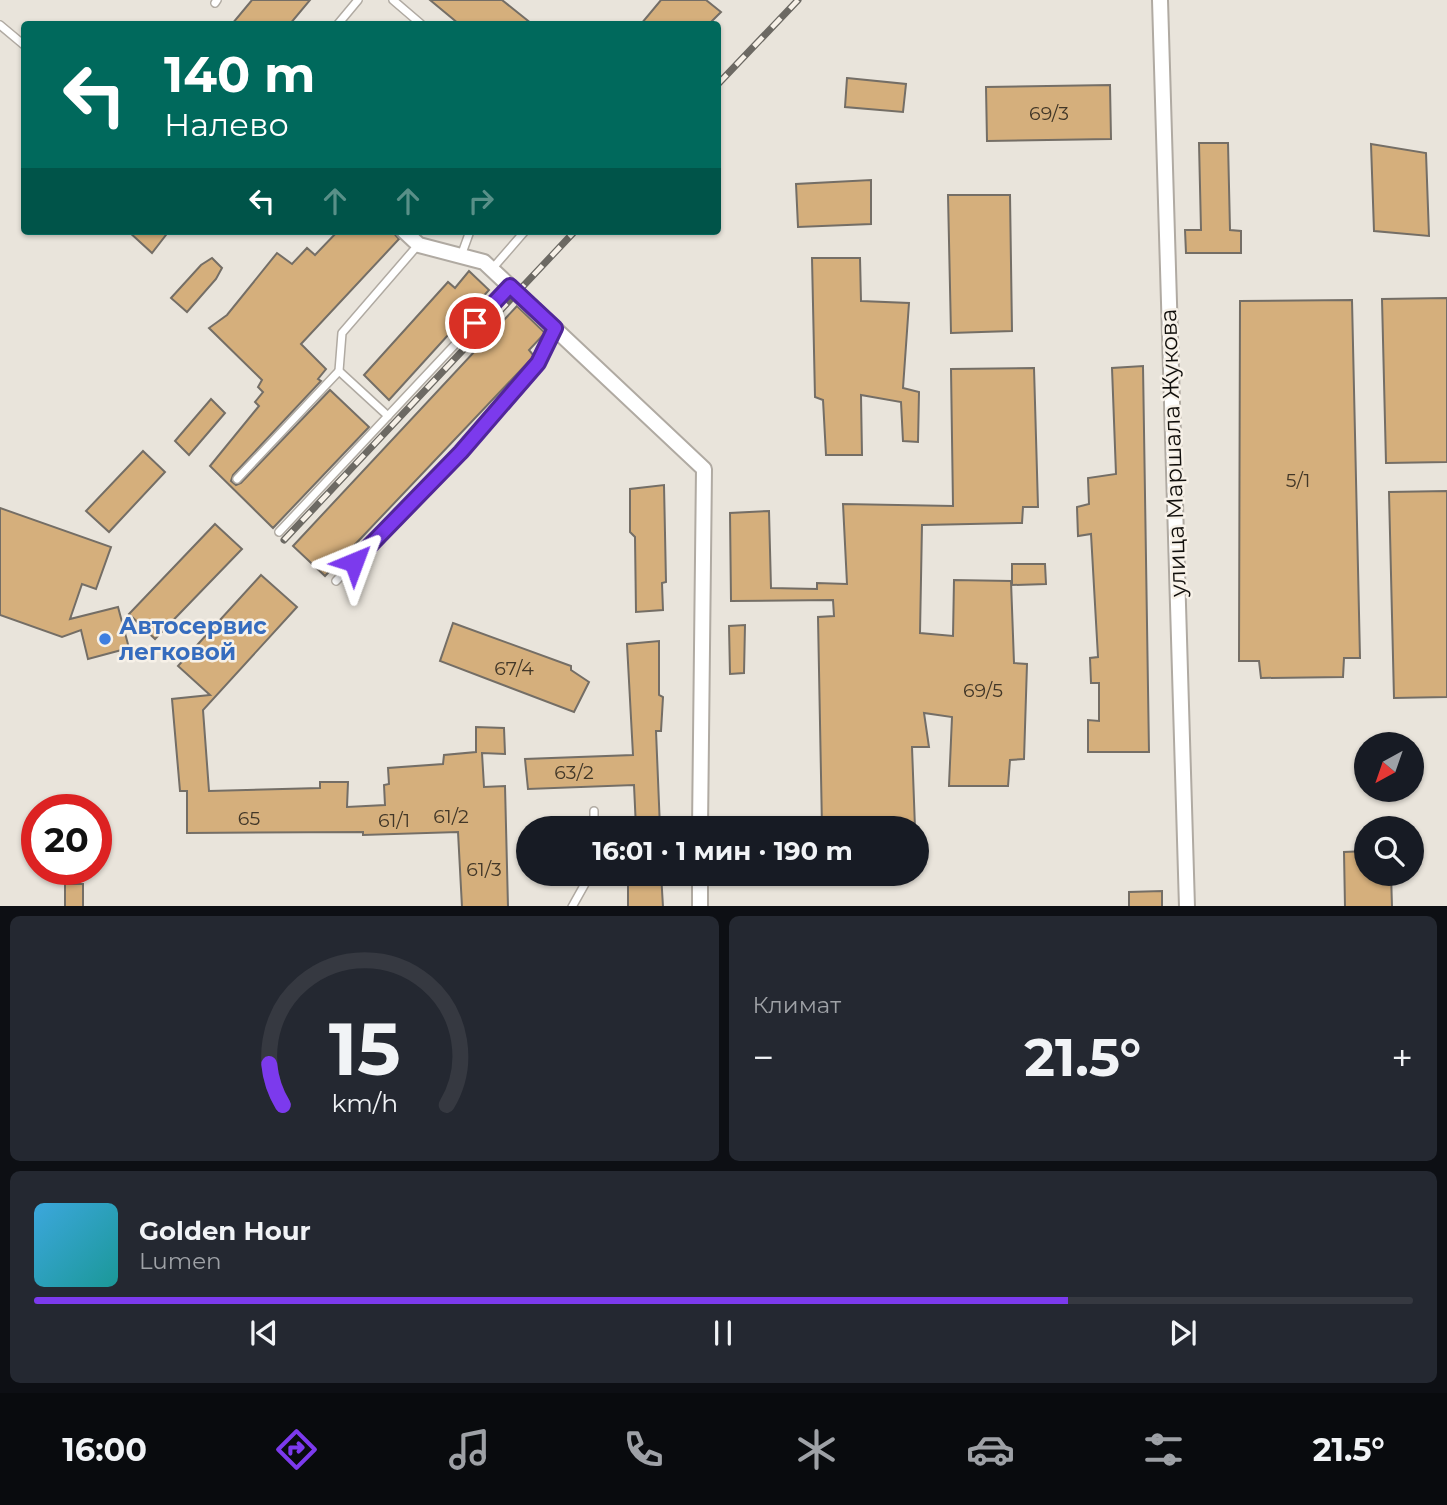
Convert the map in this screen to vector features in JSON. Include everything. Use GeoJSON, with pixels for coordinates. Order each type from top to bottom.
{"type":"FeatureCollection","features":[{"type":"Feature","properties":{"kind":"street","name":"улица Маршала Жукова"},"geometry":{"type":"LineString","coordinates":[[1160,0],[1187,906]]}},
{"type":"Feature","properties":{"kind":"street"},"geometry":{"type":"LineString","coordinates":[[409,235],[419,244],[484,262],[704,469],[700,816]]}},
{"type":"Feature","properties":{"kind":"street"},"geometry":{"type":"LineString","coordinates":[[700,886],[700,906]]}},
{"type":"Feature","properties":{"kind":"lane"},"geometry":{"type":"LineString","coordinates":[[340,21],[358,0]]}},
{"type":"Feature","properties":{"kind":"lane"},"geometry":{"type":"LineString","coordinates":[[393,0],[418,21]]}},
{"type":"Feature","properties":{"kind":"lane"},"geometry":{"type":"LineString","coordinates":[[0,24],[21,42]]}},
{"type":"Feature","properties":{"kind":"lane"},"geometry":{"type":"LineString","coordinates":[[461,256],[469,235]]}},
{"type":"Feature","properties":{"kind":"lane"},"geometry":{"type":"LineString","coordinates":[[492,269],[522,235]]}},
{"type":"Feature","properties":{"kind":"lane"},"geometry":{"type":"LineString","coordinates":[[237,479],[339,371],[342,332],[419,244]]}},
{"type":"Feature","properties":{"kind":"lane"},"geometry":{"type":"LineString","coordinates":[[279,532],[510,286]]}},
{"type":"Feature","properties":{"kind":"lane"},"geometry":{"type":"LineString","coordinates":[[336,581],[461,452],[521,383],[538,363],[555,328]]}},
{"type":"Feature","properties":{"kind":"lane"},"geometry":{"type":"LineString","coordinates":[[339,371],[387,416]]}},
{"type":"Feature","properties":{"kind":"lane"},"geometry":{"type":"LineString","coordinates":[[594,811],[594,816]]}},
{"type":"Feature","properties":{"kind":"lane"},"geometry":{"type":"LineString","coordinates":[[572,906],[584,886]]}},
{"type":"Feature","properties":{"kind":"building"},"geometry":{"type":"Polygon","coordinates":[[[252,0],[310,0],[292,21],[234,21],[252,0]]]}},
{"type":"Feature","properties":{"kind":"building"},"geometry":{"type":"Polygon","coordinates":[[[430,0],[502,0],[528,21],[455,21],[430,0]]]}},
{"type":"Feature","properties":{"kind":"building"},"geometry":{"type":"Polygon","coordinates":[[[661,0],[706,0],[721,12],[712,21],[644,21],[661,0]]]}},
{"type":"Feature","properties":{"kind":"building"},"geometry":{"type":"Polygon","coordinates":[[[847,78],[906,84],[903,112],[845,107],[847,78]]]}},
{"type":"Feature","properties":{"kind":"building"},"geometry":{"type":"Polygon","coordinates":[[[1110,85],[1111,139],[987,141],[986,87],[1110,85]]]}},
{"type":"Feature","properties":{"kind":"building"},"geometry":{"type":"Polygon","coordinates":[[[1199,143],[1228,143],[1230,230],[1241,231],[1241,253],[1186,253],[1185,230],[1201,230],[1199,143]]]}},
{"type":"Feature","properties":{"kind":"building"},"geometry":{"type":"Polygon","coordinates":[[[1371,144],[1426,153],[1429,236],[1374,231],[1371,144]]]}},
{"type":"Feature","properties":{"kind":"building"},"geometry":{"type":"Polygon","coordinates":[[[871,180],[871,224],[798,227],[796,184],[871,180]]]}},
{"type":"Feature","properties":{"kind":"building"},"geometry":{"type":"Polygon","coordinates":[[[948,195],[1010,195],[1012,331],[951,333],[948,195]]]}},
{"type":"Feature","properties":{"kind":"building"},"geometry":{"type":"Polygon","coordinates":[[[132,235],[166,235],[152,253],[132,235]]]}},
{"type":"Feature","properties":{"kind":"building"},"geometry":{"type":"Polygon","coordinates":[[[334,235],[396,235],[399,239],[301,344],[326,369],[318,379],[321,381],[233,475],[231,481],[236,485],[241,483],[330,390],[369,427],[273,528],[210,466],[259,406],[255,402],[263,392],[258,387],[262,380],[209,328],[227,315],[277,253],[292,264],[307,248],[315,255],[334,235]]]}},
{"type":"Feature","properties":{"kind":"building"},"geometry":{"type":"Polygon","coordinates":[[[212,258],[222,268],[216,279],[187,312],[171,298],[201,265],[212,258]]]}},
{"type":"Feature","properties":{"kind":"building"},"geometry":{"type":"Polygon","coordinates":[[[812,258],[860,258],[861,301],[909,303],[903,388],[919,392],[918,442],[903,441],[901,402],[861,395],[862,455],[826,455],[823,400],[815,397],[812,258]]]}},
{"type":"Feature","properties":{"kind":"building"},"geometry":{"type":"Polygon","coordinates":[[[469,271],[489,290],[389,400],[364,375],[448,282],[455,288],[469,271]]]}},
{"type":"Feature","properties":{"kind":"building"},"geometry":{"type":"Polygon","coordinates":[[[1447,298],[1447,462],[1386,463],[1382,299],[1447,298]]]}},
{"type":"Feature","properties":{"kind":"building"},"geometry":{"type":"Polygon","coordinates":[[[1352,300],[1360,658],[1344,658],[1343,677],[1261,678],[1259,661],[1239,661],[1240,301],[1352,300]]]}},
{"type":"Feature","properties":{"kind":"building"},"geometry":{"type":"Polygon","coordinates":[[[517,306],[545,333],[529,350],[534,356],[325,576],[293,546],[517,306]]]}},
{"type":"Feature","properties":{"kind":"building"},"geometry":{"type":"Polygon","coordinates":[[[1143,366],[1149,752],[1088,752],[1088,720],[1099,721],[1099,683],[1091,683],[1090,658],[1098,657],[1091,534],[1078,536],[1077,507],[1089,504],[1088,478],[1116,474],[1112,368],[1143,366]]]}},
{"type":"Feature","properties":{"kind":"building"},"geometry":{"type":"Polygon","coordinates":[[[1034,368],[1038,507],[1023,507],[1022,523],[922,525],[920,633],[953,636],[954,580],[1011,581],[1014,663],[1027,664],[1024,759],[1010,760],[1008,786],[949,786],[952,717],[924,713],[929,747],[912,747],[915,816],[822,816],[818,617],[834,616],[833,600],[731,601],[730,513],[769,511],[771,588],[817,589],[817,583],[847,584],[843,504],[953,506],[951,369],[1034,368]]]}},
{"type":"Feature","properties":{"kind":"building"},"geometry":{"type":"Polygon","coordinates":[[[211,399],[225,413],[189,455],[175,441],[211,399]]]}},
{"type":"Feature","properties":{"kind":"building"},"geometry":{"type":"Polygon","coordinates":[[[143,451],[165,472],[109,532],[86,511],[143,451]]]}},
{"type":"Feature","properties":{"kind":"building"},"geometry":{"type":"Polygon","coordinates":[[[664,485],[666,582],[662,583],[663,610],[636,612],[635,537],[630,532],[630,489],[664,485]]]}},
{"type":"Feature","properties":{"kind":"building"},"geometry":{"type":"Polygon","coordinates":[[[1447,491],[1447,697],[1394,698],[1389,492],[1447,491]]]}},
{"type":"Feature","properties":{"kind":"building"},"geometry":{"type":"Polygon","coordinates":[[[0,508],[111,547],[96,589],[82,584],[70,619],[118,607],[129,648],[88,659],[81,630],[62,637],[0,615],[0,508]]]}},
{"type":"Feature","properties":{"kind":"building"},"geometry":{"type":"Polygon","coordinates":[[[215,524],[242,549],[155,639],[129,614],[215,524]]]}},
{"type":"Feature","properties":{"kind":"building"},"geometry":{"type":"Polygon","coordinates":[[[1012,564],[1045,564],[1046,584],[1012,585],[1012,564]]]}},
{"type":"Feature","properties":{"kind":"building"},"geometry":{"type":"Polygon","coordinates":[[[261,575],[297,607],[203,710],[209,791],[320,788],[320,782],[348,782],[347,807],[385,805],[384,785],[389,784],[388,768],[443,764],[444,755],[476,752],[476,727],[504,728],[505,754],[482,753],[484,787],[505,786],[508,906],[462,906],[458,832],[363,835],[363,832],[187,833],[187,791],[180,791],[172,699],[210,695],[178,666],[261,575]]]}},
{"type":"Feature","properties":{"kind":"building"},"geometry":{"type":"Polygon","coordinates":[[[453,623],[571,666],[571,670],[589,682],[574,712],[440,661],[453,623]]]}},
{"type":"Feature","properties":{"kind":"building"},"geometry":{"type":"Polygon","coordinates":[[[745,625],[744,673],[730,674],[729,626],[745,625]]]}},
{"type":"Feature","properties":{"kind":"building"},"geometry":{"type":"Polygon","coordinates":[[[659,641],[659,695],[663,697],[661,731],[656,731],[660,816],[635,816],[634,785],[528,789],[525,759],[633,755],[627,644],[659,641]]]}},
{"type":"Feature","properties":{"kind":"building"},"geometry":{"type":"Polygon","coordinates":[[[1344,852],[1354,852],[1354,886],[1391,886],[1392,906],[1345,906],[1344,852]]]}},
{"type":"Feature","properties":{"kind":"building"},"geometry":{"type":"Polygon","coordinates":[[[65,885],[83,885],[83,906],[65,906],[65,885]]]}},
{"type":"Feature","properties":{"kind":"building"},"geometry":{"type":"Polygon","coordinates":[[[628,886],[662,886],[663,906],[628,906],[628,886]]]}},
{"type":"Feature","properties":{"kind":"building"},"geometry":{"type":"Polygon","coordinates":[[[1162,891],[1162,906],[1129,906],[1129,892],[1162,891]]]}},
{"type":"Feature","properties":{"kind":"railway"},"geometry":{"type":"LineString","coordinates":[[721,81],[798,0]]}},
{"type":"Feature","properties":{"kind":"railway"},"geometry":{"type":"LineString","coordinates":[[284,540],[571,235]]}},
{"type":"Feature","properties":{"kind":"place","name":"Автосервис легковой"},"geometry":{"type":"Point","coordinates":[105,639]}},
{"type":"Feature","properties":{"kind":"route"},"geometry":{"type":"LineString","coordinates":[[354,562],[461,452],[538,363],[555,328],[510,286],[475,323]]}}]}
